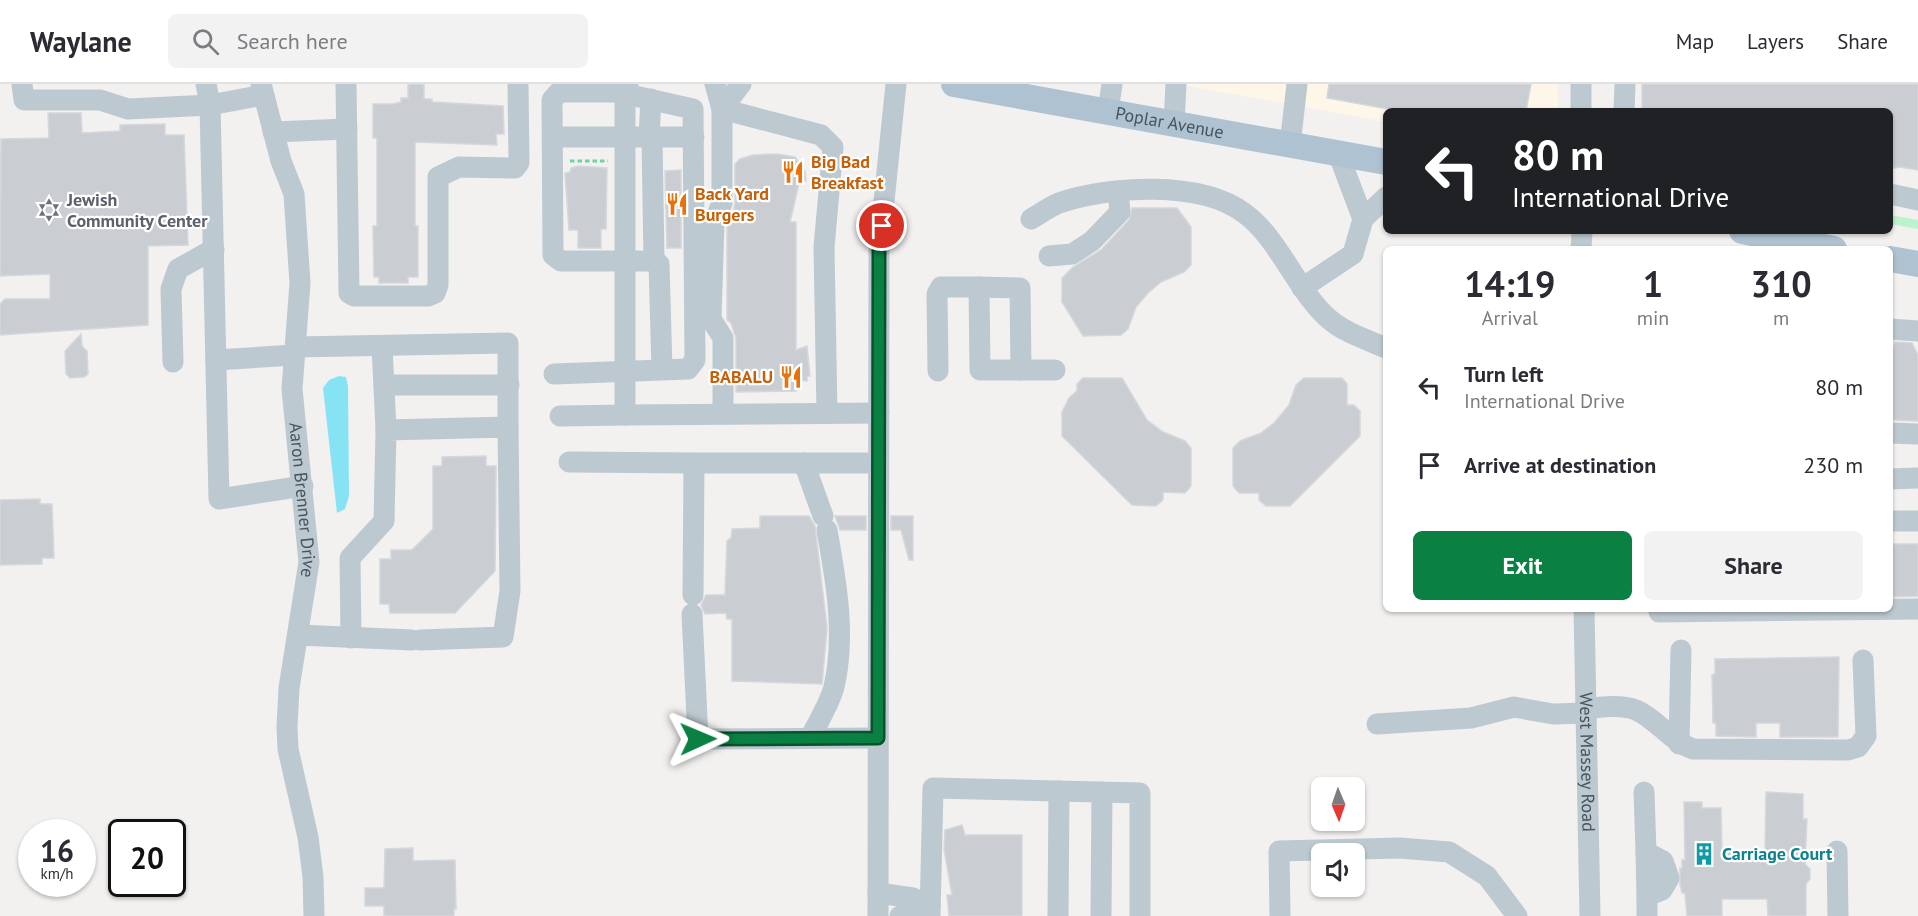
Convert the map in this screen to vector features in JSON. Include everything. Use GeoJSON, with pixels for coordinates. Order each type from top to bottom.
{"type":"FeatureCollection","features":[{"type":"Feature","properties":{"kind":"main road","name":"Poplar Avenue"},"geometry":{"type":"LineString","coordinates":[[954,84],[1383,161]]}},
{"type":"Feature","properties":{"kind":"main road"},"geometry":{"type":"LineString","coordinates":[[1757,234],[1818,246]]}},
{"type":"Feature","properties":{"kind":"main road"},"geometry":{"type":"LineString","coordinates":[[1893,260],[1918,264]]}},
{"type":"Feature","properties":{"kind":"street"},"geometry":{"type":"LineString","coordinates":[[22,84],[24,100],[100,100],[128,109],[208,94],[262,89]]}},
{"type":"Feature","properties":{"kind":"street"},"geometry":{"type":"LineString","coordinates":[[346,84],[349,293],[428,296],[435,293],[438,285],[438,177],[459,167],[515,168],[519,163],[518,84]]}},
{"type":"Feature","properties":{"kind":"street"},"geometry":{"type":"LineString","coordinates":[[715,84],[722,109],[722,203],[714,223],[711,320],[723,338],[723,414]]}},
{"type":"Feature","properties":{"kind":"street"},"geometry":{"type":"LineString","coordinates":[[722,109],[741,84]]}},
{"type":"Feature","properties":{"kind":"street"},"geometry":{"type":"LineString","coordinates":[[878,916],[879,250],[896,84]]}},
{"type":"Feature","properties":{"kind":"street"},"geometry":{"type":"LineString","coordinates":[[1108,112],[1112,84]]}},
{"type":"Feature","properties":{"kind":"street"},"geometry":{"type":"LineString","coordinates":[[1174,124],[1176,84]]}},
{"type":"Feature","properties":{"kind":"street"},"geometry":{"type":"LineString","coordinates":[[1290,145],[1297,84]]}},
{"type":"Feature","properties":{"kind":"street"},"geometry":{"type":"LineString","coordinates":[[1581,84],[1581,108]]}},
{"type":"Feature","properties":{"kind":"street"},"geometry":{"type":"LineString","coordinates":[[1624,108],[1625,84]]}},
{"type":"Feature","properties":{"kind":"street","name":"Aaron Brenner Drive"},"geometry":{"type":"LineString","coordinates":[[262,89],[273,132],[294,194],[300,283],[292,389],[309,562],[289,688],[287,727],[288,749],[308,837],[314,877],[314,916]]}},
{"type":"Feature","properties":{"kind":"street"},"geometry":{"type":"LineString","coordinates":[[625,415],[627,89]]}},
{"type":"Feature","properties":{"kind":"street"},"geometry":{"type":"LineString","coordinates":[[554,374],[688,369],[694,360],[692,107],[651,99],[627,89],[559,92],[552,100],[553,255],[556,260],[654,261]]}},
{"type":"Feature","properties":{"kind":"street"},"geometry":{"type":"LineString","coordinates":[[208,94],[219,499],[303,486]]}},
{"type":"Feature","properties":{"kind":"street"},"geometry":{"type":"LineString","coordinates":[[651,99],[654,261],[661,269],[662,370]]}},
{"type":"Feature","properties":{"kind":"street"},"geometry":{"type":"LineString","coordinates":[[722,109],[821,135],[833,147],[824,247],[827,413]]}},
{"type":"Feature","properties":{"kind":"street"},"geometry":{"type":"LineString","coordinates":[[273,132],[347,129]]}},
{"type":"Feature","properties":{"kind":"street"},"geometry":{"type":"LineString","coordinates":[[553,137],[694,137]]}},
{"type":"Feature","properties":{"kind":"street"},"geometry":{"type":"LineString","coordinates":[[1338,153],[1363,219]]}},
{"type":"Feature","properties":{"kind":"street"},"geometry":{"type":"LineString","coordinates":[[1031,219],[1057,204],[1094,194],[1118,191],[1140,189],[1189,193],[1217,199],[1245,213],[1264,234],[1302,288],[1330,320],[1383,346]]}},
{"type":"Feature","properties":{"kind":"street"},"geometry":{"type":"LineString","coordinates":[[1049,256],[1072,254],[1099,234],[1120,212],[1118,191]]}},
{"type":"Feature","properties":{"kind":"street"},"geometry":{"type":"LineString","coordinates":[[1893,195],[1918,200]]}},
{"type":"Feature","properties":{"kind":"street"},"geometry":{"type":"LineString","coordinates":[[1302,288],[1353,254],[1363,219],[1383,200]]}},
{"type":"Feature","properties":{"kind":"street"},"geometry":{"type":"LineString","coordinates":[[172,362],[171,289],[178,268],[214,249]]}},
{"type":"Feature","properties":{"kind":"street"},"geometry":{"type":"LineString","coordinates":[[938,371],[939,288],[979,287],[1020,288],[1021,370]]}},
{"type":"Feature","properties":{"kind":"street"},"geometry":{"type":"LineString","coordinates":[[979,287],[980,370],[1055,370]]}},
{"type":"Feature","properties":{"kind":"street"},"geometry":{"type":"LineString","coordinates":[[1893,330],[1918,332]]}},
{"type":"Feature","properties":{"kind":"street"},"geometry":{"type":"LineString","coordinates":[[216,360],[295,351],[508,343],[510,591],[503,637],[416,640],[298,635]]}},
{"type":"Feature","properties":{"kind":"street"},"geometry":{"type":"LineString","coordinates":[[351,638],[350,558],[384,521],[386,430],[382,346]]}},
{"type":"Feature","properties":{"kind":"street"},"geometry":{"type":"LineString","coordinates":[[384,386],[509,385]]}},
{"type":"Feature","properties":{"kind":"street"},"geometry":{"type":"LineString","coordinates":[[560,416],[879,413]]}},
{"type":"Feature","properties":{"kind":"street"},"geometry":{"type":"LineString","coordinates":[[386,430],[508,427]]}},
{"type":"Feature","properties":{"kind":"street"},"geometry":{"type":"LineString","coordinates":[[1893,433],[1918,434]]}},
{"type":"Feature","properties":{"kind":"street"},"geometry":{"type":"LineString","coordinates":[[1893,444],[1918,445]]}},
{"type":"Feature","properties":{"kind":"street"},"geometry":{"type":"LineString","coordinates":[[569,462],[879,463]]}},
{"type":"Feature","properties":{"kind":"street"},"geometry":{"type":"LineString","coordinates":[[694,463],[693,604],[698,739],[878,738]]}},
{"type":"Feature","properties":{"kind":"street"},"geometry":{"type":"LineString","coordinates":[[804,463],[825,523],[840,618],[834,688],[810,738]]}},
{"type":"Feature","properties":{"kind":"street"},"geometry":{"type":"LineString","coordinates":[[1893,479],[1918,478]]}},
{"type":"Feature","properties":{"kind":"street"},"geometry":{"type":"LineString","coordinates":[[1893,521],[1918,521]]}},
{"type":"Feature","properties":{"kind":"street"},"geometry":{"type":"LineString","coordinates":[[1893,609],[1918,609]]}},
{"type":"Feature","properties":{"kind":"street","name":"West Massey Road"},"geometry":{"type":"LineString","coordinates":[[1584,612],[1590,916]]}},
{"type":"Feature","properties":{"kind":"street"},"geometry":{"type":"LineString","coordinates":[[1679,744],[1681,650]]}},
{"type":"Feature","properties":{"kind":"street"},"geometry":{"type":"LineString","coordinates":[[1377,724],[1455,720],[1514,707],[1553,714],[1624,707],[1638,711],[1679,744],[1693,749],[1848,750],[1858,747],[1866,736],[1863,660]]}},
{"type":"Feature","properties":{"kind":"street"},"geometry":{"type":"LineString","coordinates":[[930,912],[933,788],[1140,793],[1140,916]]}},
{"type":"Feature","properties":{"kind":"street"},"geometry":{"type":"LineString","coordinates":[[1058,916],[1059,791]]}},
{"type":"Feature","properties":{"kind":"street"},"geometry":{"type":"LineString","coordinates":[[1101,916],[1102,792]]}},
{"type":"Feature","properties":{"kind":"street"},"geometry":{"type":"LineString","coordinates":[[1644,792],[1646,852],[1663,861],[1669,878],[1662,890],[1647,906]]}},
{"type":"Feature","properties":{"kind":"street"},"geometry":{"type":"LineString","coordinates":[[1280,916],[1279,851],[1400,848],[1449,852],[1486,876],[1517,916]]}},
{"type":"Feature","properties":{"kind":"street"},"geometry":{"type":"LineString","coordinates":[[1837,851],[1838,916]]}},
{"type":"Feature","properties":{"kind":"street"},"geometry":{"type":"LineString","coordinates":[[878,893],[913,898],[930,912]]}},
{"type":"Feature","properties":{"kind":"street"},"geometry":{"type":"LineString","coordinates":[[900,916],[930,912]]}},
{"type":"Feature","properties":{"kind":"path"},"geometry":{"type":"LineString","coordinates":[[553,160],[614,161]]}},
{"type":"Feature","properties":{"kind":"shaded area"},"geometry":{"type":"Polygon","coordinates":[[[1178,84],[1557,84],[1557,108],[1383,108],[1383,121],[1178,84]]]}},
{"type":"Feature","properties":{"kind":"green space"},"geometry":{"type":"Polygon","coordinates":[[[1893,216],[1918,220],[1918,229],[1893,225],[1893,216]]]}},
{"type":"Feature","properties":{"kind":"water"},"geometry":{"type":"Polygon","coordinates":[[[339,376],[346,377],[348,386],[349,496],[345,509],[337,513],[323,388],[329,380],[339,376]]]}},
{"type":"Feature","properties":{"kind":"building"},"geometry":{"type":"Polygon","coordinates":[[[408,84],[424,84],[424,99],[432,99],[432,102],[503,106],[504,134],[496,134],[497,145],[415,142],[415,226],[418,226],[418,277],[408,277],[408,283],[379,283],[379,277],[374,277],[373,226],[377,226],[377,138],[373,138],[373,104],[393,104],[401,102],[401,98],[408,98],[408,84]]]}},
{"type":"Feature","properties":{"kind":"building"},"geometry":{"type":"Polygon","coordinates":[[[1329,84],[1531,84],[1527,108],[1383,108],[1327,98],[1329,84]]]}},
{"type":"Feature","properties":{"kind":"building"},"geometry":{"type":"Polygon","coordinates":[[[1642,84],[1918,84],[1918,170],[1893,168],[1893,108],[1642,108],[1642,84]]]}},
{"type":"Feature","properties":{"kind":"building"},"geometry":{"type":"Polygon","coordinates":[[[48,113],[81,113],[82,133],[120,131],[120,125],[165,124],[165,135],[184,135],[188,245],[148,246],[148,325],[0,335],[0,304],[5,299],[50,299],[50,274],[0,276],[1,139],[49,138],[48,113]]]}},
{"type":"Feature","properties":{"kind":"building"},"geometry":{"type":"Polygon","coordinates":[[[777,154],[795,157],[805,171],[806,181],[800,179],[790,222],[796,222],[796,350],[807,346],[810,376],[807,376],[807,381],[796,380],[796,391],[736,392],[736,338],[731,323],[727,320],[727,226],[731,225],[735,203],[735,164],[740,159],[753,155],[777,154]]]}},
{"type":"Feature","properties":{"kind":"building"},"geometry":{"type":"Polygon","coordinates":[[[578,166],[607,168],[606,229],[601,229],[601,248],[578,248],[578,230],[569,230],[565,173],[578,166]]]}},
{"type":"Feature","properties":{"kind":"building"},"geometry":{"type":"Polygon","coordinates":[[[681,170],[681,248],[667,248],[665,171],[681,170]]]}},
{"type":"Feature","properties":{"kind":"building"},"geometry":{"type":"Polygon","coordinates":[[[1132,208],[1177,208],[1191,227],[1191,265],[1184,272],[1161,282],[1148,293],[1136,307],[1128,329],[1121,335],[1083,336],[1062,302],[1062,278],[1073,267],[1101,250],[1129,220],[1132,208]]]}},
{"type":"Feature","properties":{"kind":"building"},"geometry":{"type":"Polygon","coordinates":[[[81,334],[82,346],[87,351],[88,374],[84,377],[70,378],[66,374],[65,351],[81,334]]]}},
{"type":"Feature","properties":{"kind":"building"},"geometry":{"type":"Polygon","coordinates":[[[1895,342],[1912,343],[1918,355],[1918,421],[1893,420],[1893,348],[1895,342]]]}},
{"type":"Feature","properties":{"kind":"building"},"geometry":{"type":"Polygon","coordinates":[[[1083,378],[1122,378],[1147,420],[1163,432],[1185,441],[1191,448],[1191,486],[1185,493],[1163,492],[1163,500],[1156,506],[1132,505],[1062,436],[1062,412],[1069,398],[1077,391],[1077,384],[1083,378]]]}},
{"type":"Feature","properties":{"kind":"building"},"geometry":{"type":"Polygon","coordinates":[[[1304,378],[1342,378],[1347,384],[1347,405],[1354,405],[1360,411],[1360,436],[1290,506],[1266,506],[1259,500],[1259,493],[1239,493],[1233,486],[1233,448],[1240,441],[1261,433],[1274,423],[1289,405],[1296,385],[1304,378]]]}},
{"type":"Feature","properties":{"kind":"building"},"geometry":{"type":"Polygon","coordinates":[[[486,456],[486,466],[496,466],[495,571],[455,613],[390,613],[389,604],[380,604],[380,559],[391,559],[391,550],[412,550],[433,529],[433,466],[442,466],[442,457],[486,456]]]}},
{"type":"Feature","properties":{"kind":"building"},"geometry":{"type":"Polygon","coordinates":[[[40,499],[40,504],[52,504],[54,558],[42,558],[42,564],[0,565],[0,500],[40,499]]]}},
{"type":"Feature","properties":{"kind":"building"},"geometry":{"type":"Polygon","coordinates":[[[760,516],[809,516],[815,526],[827,628],[822,684],[732,681],[732,619],[727,619],[726,613],[705,614],[701,605],[706,595],[725,595],[727,541],[731,538],[732,529],[760,528],[760,516]]]}},
{"type":"Feature","properties":{"kind":"building"},"geometry":{"type":"Polygon","coordinates":[[[835,516],[866,516],[866,530],[840,530],[835,516]]]}},
{"type":"Feature","properties":{"kind":"building"},"geometry":{"type":"Polygon","coordinates":[[[891,516],[913,516],[913,560],[909,560],[901,530],[891,530],[891,516]]]}},
{"type":"Feature","properties":{"kind":"building"},"geometry":{"type":"Polygon","coordinates":[[[1893,544],[1918,544],[1918,596],[1893,597],[1893,544]]]}},
{"type":"Feature","properties":{"kind":"building"},"geometry":{"type":"Polygon","coordinates":[[[1839,657],[1838,737],[1780,737],[1780,723],[1756,723],[1756,737],[1716,736],[1716,723],[1713,723],[1712,675],[1715,674],[1715,659],[1839,657]]]}},
{"type":"Feature","properties":{"kind":"building","name":"Carriage Court"},"geometry":{"type":"Polygon","coordinates":[[[1766,792],[1803,794],[1803,819],[1807,819],[1805,864],[1810,869],[1810,879],[1806,884],[1806,916],[1768,916],[1767,899],[1722,899],[1722,916],[1687,916],[1685,893],[1682,893],[1680,884],[1680,868],[1682,868],[1682,860],[1685,860],[1684,802],[1702,802],[1702,808],[1721,808],[1722,852],[1765,851],[1766,792]]]}},
{"type":"Feature","properties":{"kind":"building"},"geometry":{"type":"Polygon","coordinates":[[[962,825],[965,835],[1022,835],[1022,916],[949,916],[947,895],[952,895],[944,849],[945,830],[962,825]]]}},
{"type":"Feature","properties":{"kind":"building"},"geometry":{"type":"Polygon","coordinates":[[[413,848],[413,861],[455,860],[456,909],[454,909],[454,916],[384,916],[384,906],[365,906],[365,888],[384,888],[385,849],[413,848]]]}},
{"type":"Feature","properties":{"kind":"place","name":"Big Bad Breakfast"},"geometry":{"type":"Point","coordinates":[793,172]}},
{"type":"Feature","properties":{"kind":"place","name":"Back Yard Burgers"},"geometry":{"type":"Point","coordinates":[677,204]}},
{"type":"Feature","properties":{"kind":"place","name":"Jewish Community Center"},"geometry":{"type":"Point","coordinates":[49,210]}},
{"type":"Feature","properties":{"kind":"place","name":"BABALU"},"geometry":{"type":"Point","coordinates":[791,377]}},
{"type":"Feature","properties":{"kind":"place","name":"Carriage Court"},"geometry":{"type":"Point","coordinates":[1704,854]}},
{"type":"Feature","properties":{"kind":"route"},"geometry":{"type":"LineString","coordinates":[[698,739],[878,738],[879,250],[882,226]]}}]}
